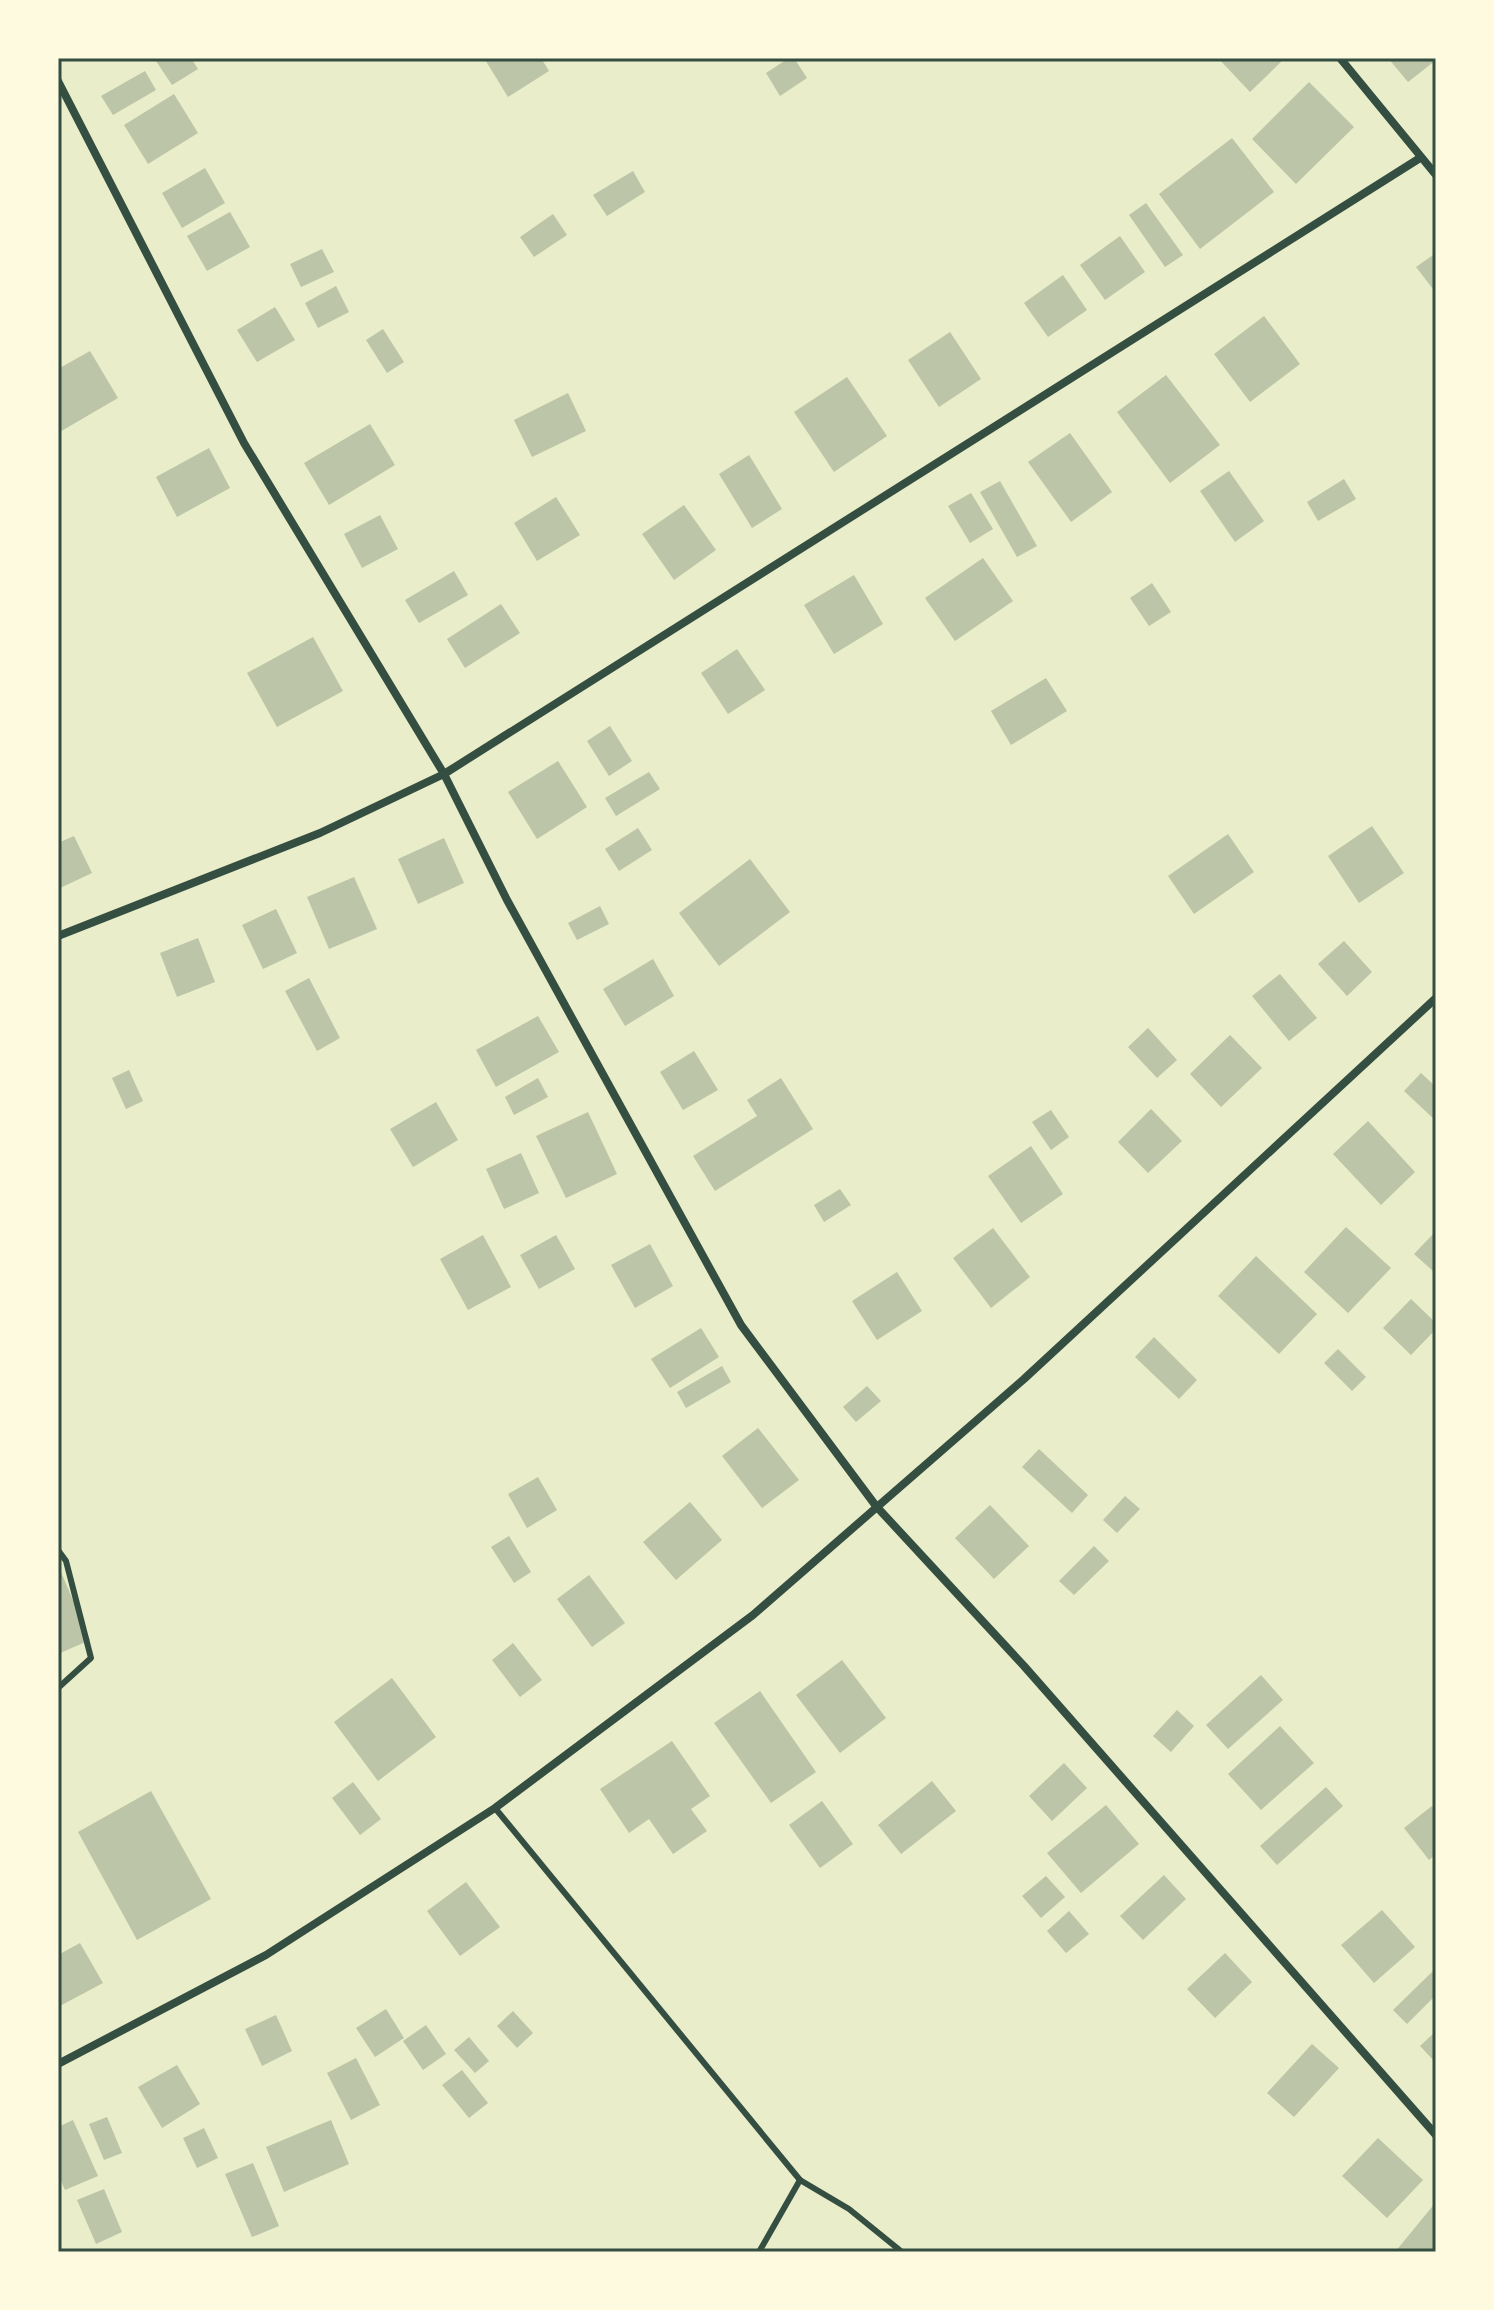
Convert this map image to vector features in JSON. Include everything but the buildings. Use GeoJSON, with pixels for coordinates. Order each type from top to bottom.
{"type":"FeatureCollection","features":[{"type":"Feature","properties":{"kind":"street"},"geometry":{"type":"LineString","coordinates":[[1340,58],[1436,175]]}},
{"type":"Feature","properties":{"kind":"street"},"geometry":{"type":"LineString","coordinates":[[58,81],[244,443],[444,774],[507,900],[741,1325],[876,1506],[1024,1666],[1436,2135]]}},
{"type":"Feature","properties":{"kind":"street"},"geometry":{"type":"LineString","coordinates":[[58,936],[320,833],[444,774],[1420,158]]}},
{"type":"Feature","properties":{"kind":"street"},"geometry":{"type":"LineString","coordinates":[[58,2064],[266,1955],[495,1808],[753,1615],[1024,1379],[1436,998]]}},
{"type":"Feature","properties":{"kind":"lane"},"geometry":{"type":"LineString","coordinates":[[58,1550],[66,1561],[91,1658],[58,1688]]}},
{"type":"Feature","properties":{"kind":"lane"},"geometry":{"type":"LineString","coordinates":[[495,1808],[800,2180],[849,2209],[902,2252]]}},
{"type":"Feature","properties":{"kind":"lane"},"geometry":{"type":"LineString","coordinates":[[759,2252],[800,2180]]}}]}
